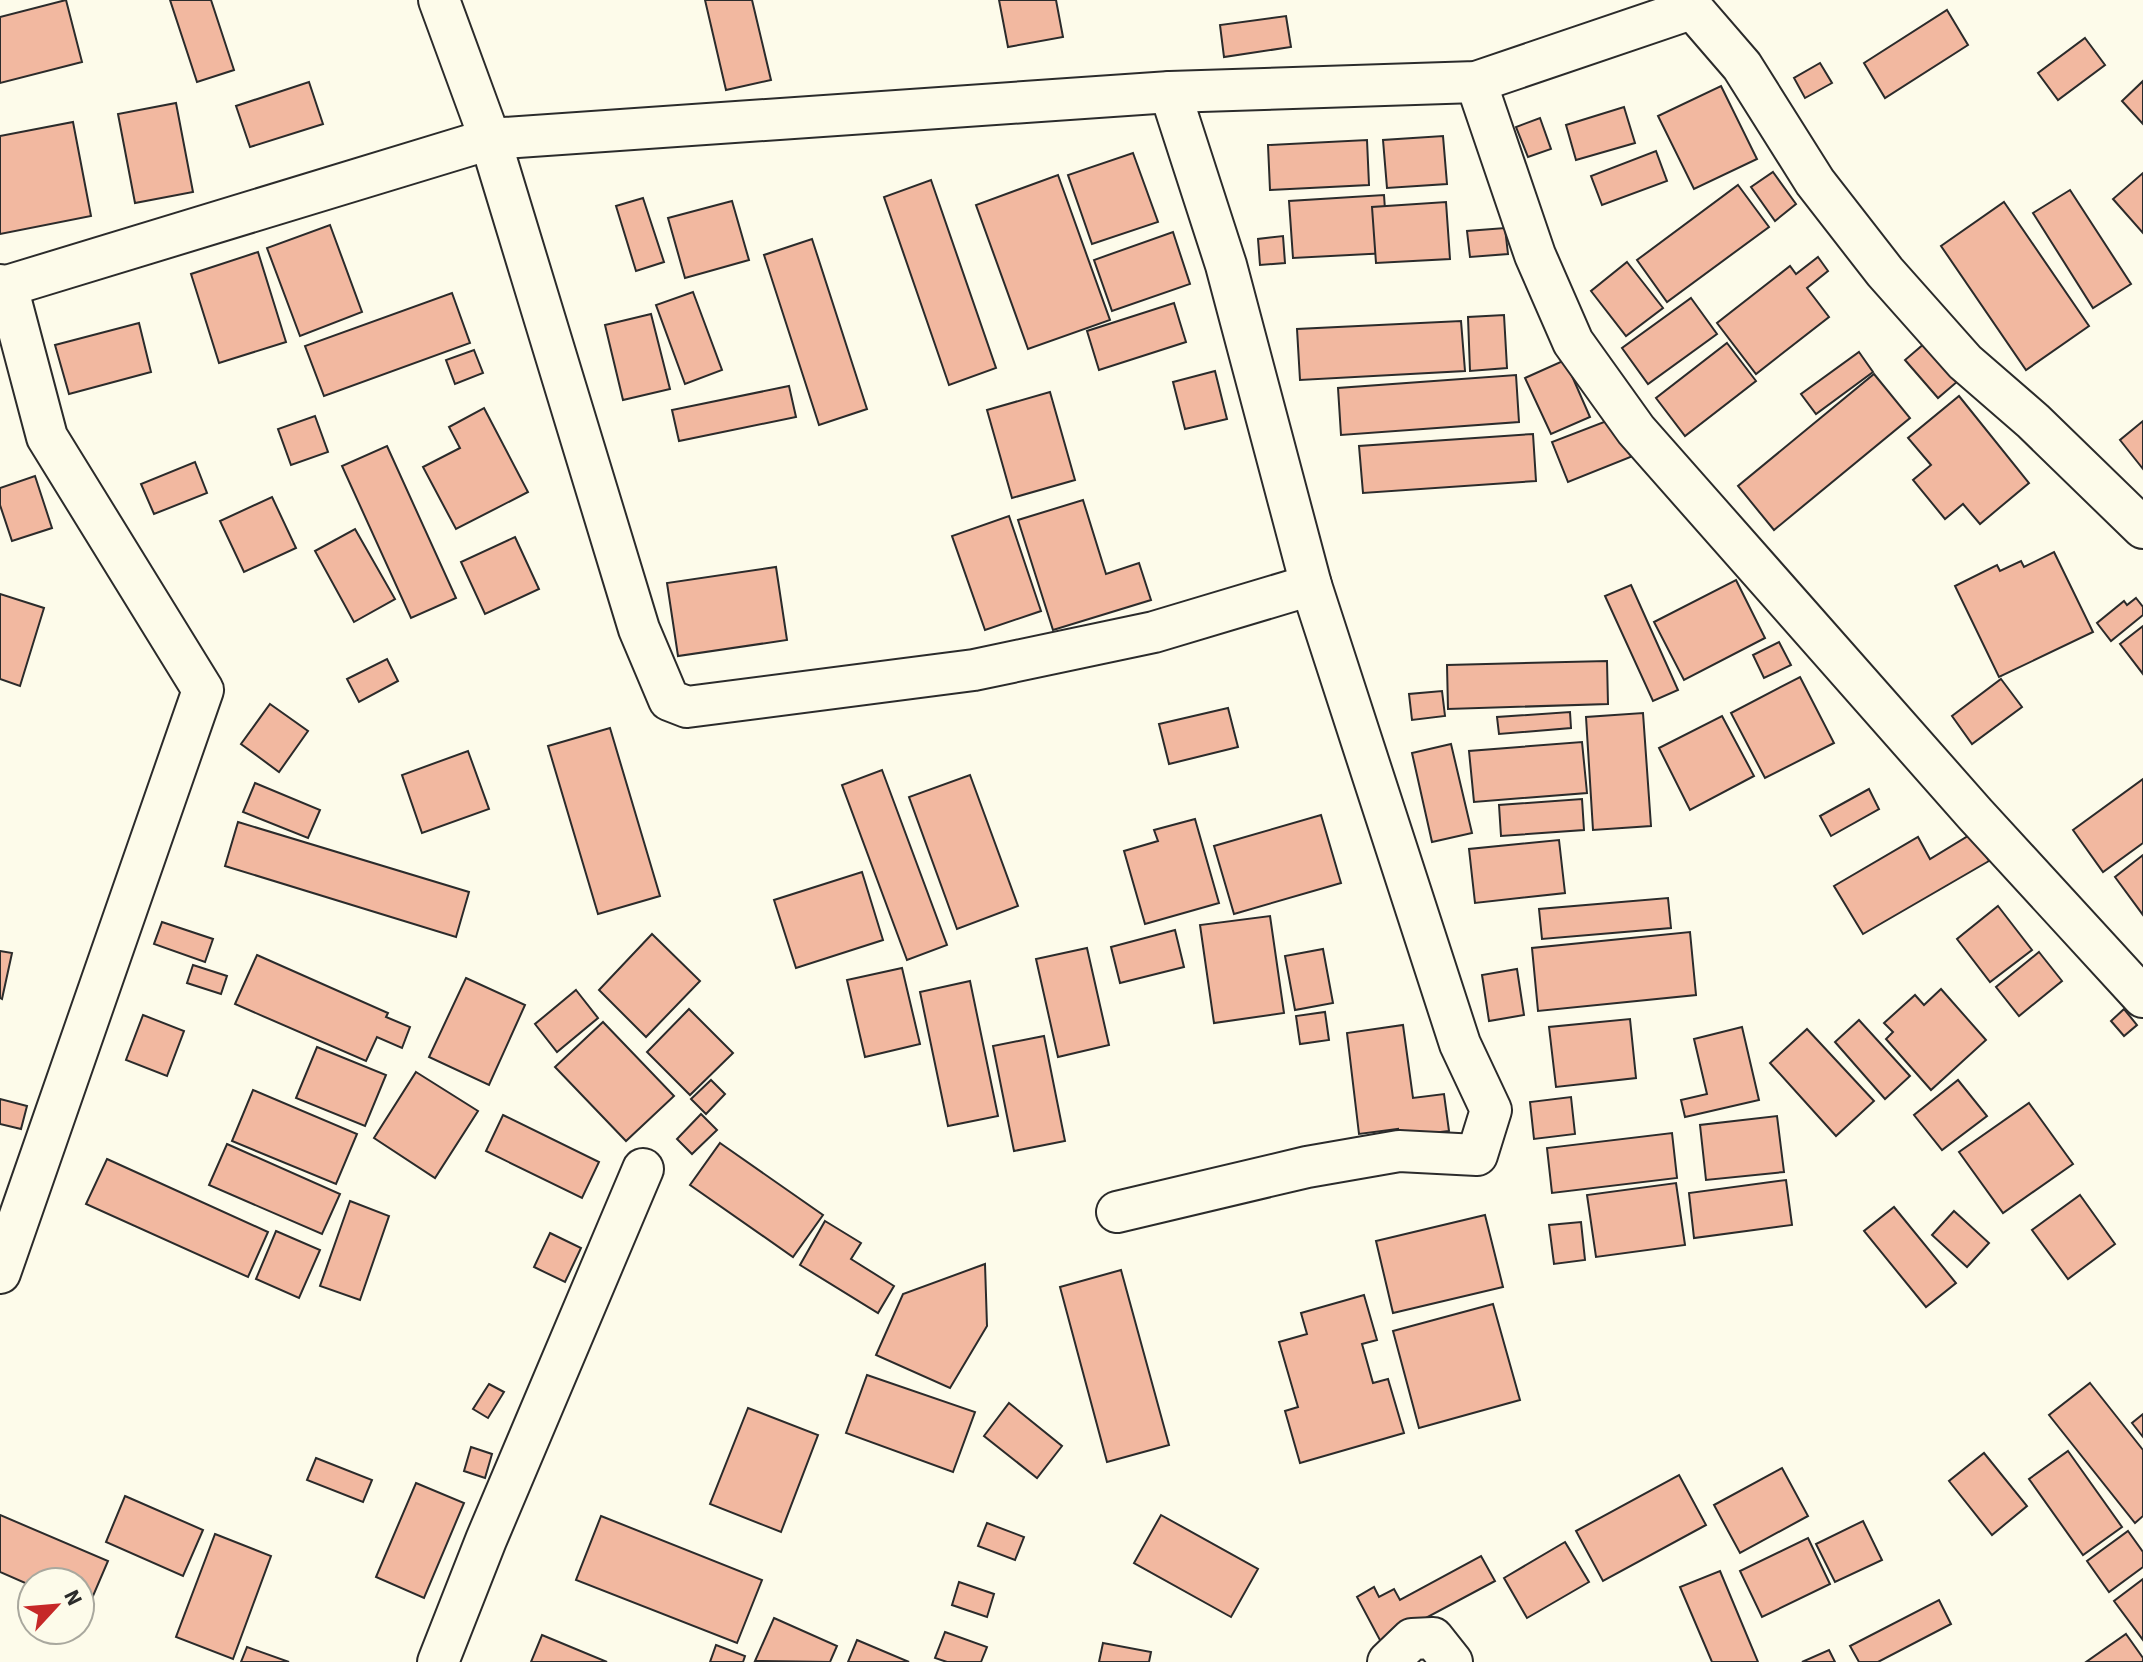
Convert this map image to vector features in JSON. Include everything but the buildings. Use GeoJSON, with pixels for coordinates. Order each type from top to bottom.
{"type":"FeatureCollection","features":[{"type":"Feature","properties":{"kind":"street"},"geometry":{"type":"LineString","coordinates":[[439,0],[490,139],[639,629],[669,700],[687,707],[974,670],[1154,632],[1311,585]]}},
{"type":"Feature","properties":{"kind":"street"},"geometry":{"type":"LineString","coordinates":[[0,1273],[203,690],[47,437],[4,285],[490,139],[1170,92],[1476,82],[1688,4],[1742,66],[1815,182],[1885,272],[1965,362],[2033,421],[2143,528]]}},
{"type":"Feature","properties":{"kind":"street"},"geometry":{"type":"LineString","coordinates":[[1476,82],[1535,255],[1573,342],[1636,430],[1964,802],[2143,997]]}},
{"type":"Feature","properties":{"kind":"street"},"geometry":{"type":"LineString","coordinates":[[1117,1212],[1307,1167],[1399,1151],[1477,1155],[1491,1110],[1460,1044],[1311,585],[1226,265],[1170,92]]}},
{"type":"Feature","properties":{"kind":"street"},"geometry":{"type":"LineString","coordinates":[[438,1662],[486,1540],[643,1169]]}},
{"type":"Feature","properties":{"kind":"street"},"geometry":{"type":"LineString","coordinates":[[1388,1662],[1412,1639],[1433,1638],[1452,1662]]}}]}
